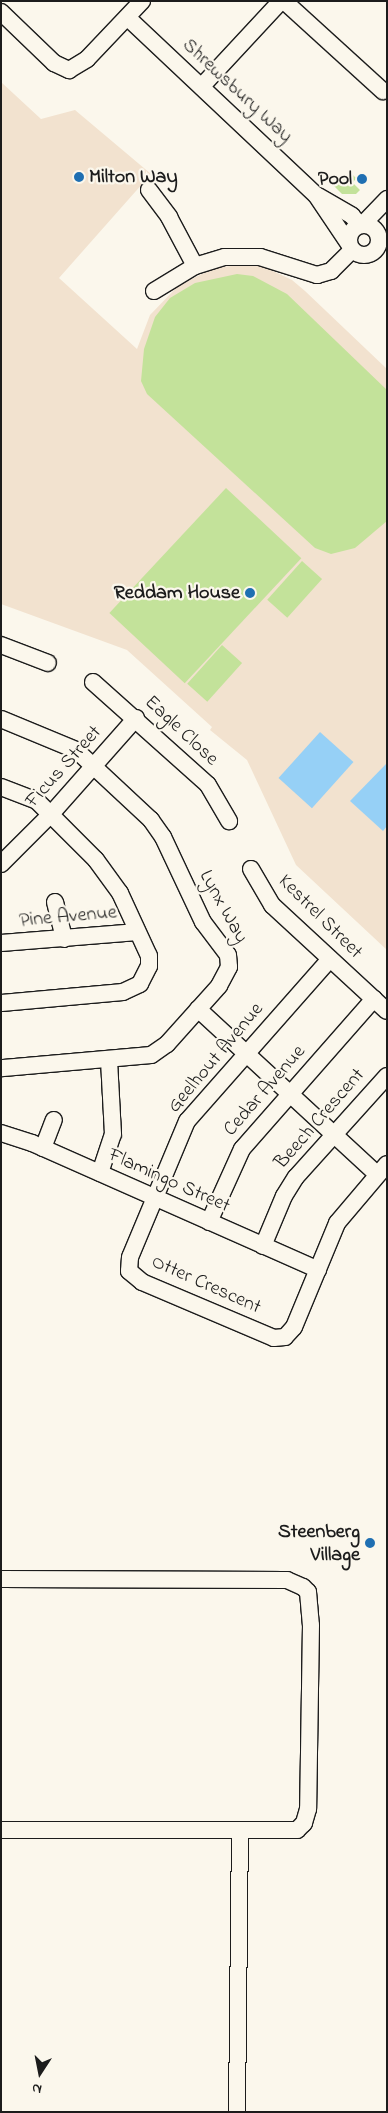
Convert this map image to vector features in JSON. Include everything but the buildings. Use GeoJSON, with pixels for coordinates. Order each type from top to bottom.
{"type":"FeatureCollection","features":[{"type":"Feature","properties":{"kind":"street"},"geometry":{"type":"LineString","coordinates":[[1,12],[54,63],[69,70],[80,65],[128,18],[142,1]]}},
{"type":"Feature","properties":{"kind":"street"},"geometry":{"type":"LineString","coordinates":[[202,86],[283,1],[383,91]]}},
{"type":"Feature","properties":{"kind":"street","name":"Shrewsbury Way"},"geometry":{"type":"LineString","coordinates":[[128,18],[316,195]]}},
{"type":"Feature","properties":{"kind":"street"},"geometry":{"type":"LineString","coordinates":[[150,190],[169,217],[195,266]]}},
{"type":"Feature","properties":{"kind":"street"},"geometry":{"type":"LineString","coordinates":[[316,195],[352,216],[361,225],[373,228],[382,244],[366,256],[350,247],[316,195]]}},
{"type":"Feature","properties":{"kind":"street"},"geometry":{"type":"LineString","coordinates":[[154,291],[195,266],[225,257],[253,256],[309,274],[322,274],[336,268],[350,247],[350,233],[361,225],[387,199]]}},
{"type":"Feature","properties":{"kind":"street"},"geometry":{"type":"LineString","coordinates":[[1,645],[48,663]]}},
{"type":"Feature","properties":{"kind":"street","name":"Eagle Close"},"geometry":{"type":"LineString","coordinates":[[93,682],[136,718],[208,785],[229,821]]}},
{"type":"Feature","properties":{"kind":"street","name":"Ficus Street"},"geometry":{"type":"LineString","coordinates":[[1,864],[52,813],[136,718]]}},
{"type":"Feature","properties":{"kind":"street","name":"Lynx Way"},"geometry":{"type":"LineString","coordinates":[[1,719],[66,744],[93,766],[158,829],[203,922],[228,955],[229,967],[225,978],[198,1010],[158,1051],[142,1057],[1,1068]]}},
{"type":"Feature","properties":{"kind":"street"},"geometry":{"type":"LineString","coordinates":[[1,786],[30,797],[52,813],[109,876],[149,956],[149,966],[140,984],[131,989],[105,994],[1,1003]]}},
{"type":"Feature","properties":{"kind":"street","name":"Kestrel Street"},"geometry":{"type":"LineString","coordinates":[[251,869],[272,905],[387,1011]]}},
{"type":"Feature","properties":{"kind":"street"},"geometry":{"type":"LineString","coordinates":[[55,902],[64,939]]}},
{"type":"Feature","properties":{"kind":"street","name":"Pine Avenue"},"geometry":{"type":"LineString","coordinates":[[1,943],[138,932]]}},
{"type":"Feature","properties":{"kind":"street","name":"Geelhout Avenue"},"geometry":{"type":"LineString","coordinates":[[154,1197],[187,1121],[330,959]]}},
{"type":"Feature","properties":{"kind":"street","name":"Cedar Avenue"},"geometry":{"type":"LineString","coordinates":[[209,1222],[236,1157],[374,999]]}},
{"type":"Feature","properties":{"kind":"street"},"geometry":{"type":"LineString","coordinates":[[198,1010],[334,1136],[382,1169],[337,1223],[318,1270]]}},
{"type":"Feature","properties":{"kind":"street"},"geometry":{"type":"LineString","coordinates":[[100,1173],[114,1134],[109,1060]]}},
{"type":"Feature","properties":{"kind":"street","name":"Beech Crescent"},"geometry":{"type":"LineString","coordinates":[[263,1246],[289,1187],[387,1076]]}},
{"type":"Feature","properties":{"kind":"street"},"geometry":{"type":"LineString","coordinates":[[43,1148],[54,1120]]}},
{"type":"Feature","properties":{"kind":"street","name":"Flamingo Street"},"geometry":{"type":"LineString","coordinates":[[1,1133],[43,1148],[318,1270]]}},
{"type":"Feature","properties":{"kind":"street","name":"Otter Crescent"},"geometry":{"type":"LineString","coordinates":[[154,1197],[128,1264],[132,1275],[274,1338],[285,1337],[294,1328],[318,1270]]}},
{"type":"Feature","properties":{"kind":"street"},"geometry":{"type":"LineString","coordinates":[[1,1579],[287,1580],[304,1587],[310,1597],[311,1625],[306,1818],[302,1827],[292,1832],[1,1830]]}},
{"type":"Feature","properties":{"kind":"street"},"geometry":{"type":"LineString","coordinates":[[237,2112],[240,1832]]}},
{"type":"Feature","properties":{"kind":"shaded area","name":"Reddam House"},"geometry":{"type":"Polygon","coordinates":[[[1,82],[41,119],[75,110],[151,174],[59,278],[137,349],[150,315],[178,286],[214,268],[256,263],[292,280],[387,369],[387,950],[296,865],[247,760],[210,730],[212,727],[127,650],[1,604],[1,82]]]}},
{"type":"Feature","properties":{"kind":"green space"},"geometry":{"type":"Polygon","coordinates":[[[350,172],[356,178],[353,183],[360,190],[356,194],[342,194],[334,186],[350,172]]]}},
{"type":"Feature","properties":{"kind":"green space"},"geometry":{"type":"Polygon","coordinates":[[[237,274],[253,276],[287,294],[387,390],[387,521],[355,548],[331,554],[315,548],[147,394],[141,381],[144,349],[155,317],[170,298],[195,283],[237,274]]]}},
{"type":"Feature","properties":{"kind":"green space"},"geometry":{"type":"Polygon","coordinates":[[[226,488],[301,558],[185,683],[109,613],[226,488]]]}},
{"type":"Feature","properties":{"kind":"green space"},"geometry":{"type":"Polygon","coordinates":[[[302,561],[322,579],[287,618],[267,600],[302,561]]]}},
{"type":"Feature","properties":{"kind":"green space"},"geometry":{"type":"Polygon","coordinates":[[[222,645],[242,663],[207,702],[187,684],[222,645]]]}},
{"type":"Feature","properties":{"kind":"water"},"geometry":{"type":"Polygon","coordinates":[[[320,732],[353,762],[312,808],[279,778],[320,732]]]}},
{"type":"Feature","properties":{"kind":"water"},"geometry":{"type":"Polygon","coordinates":[[[387,763],[387,826],[383,831],[350,801],[387,763]]]}},
{"type":"Feature","properties":{"kind":"place","name":"Milton Way"},"geometry":{"type":"Point","coordinates":[79,177]}},
{"type":"Feature","properties":{"kind":"place","name":"Pool"},"geometry":{"type":"Point","coordinates":[362,179]}},
{"type":"Feature","properties":{"kind":"place","name":"Reddam House"},"geometry":{"type":"Point","coordinates":[250,593]}},
{"type":"Feature","properties":{"kind":"place","name":"Steenberg Village"},"geometry":{"type":"Point","coordinates":[370,1543]}}]}
